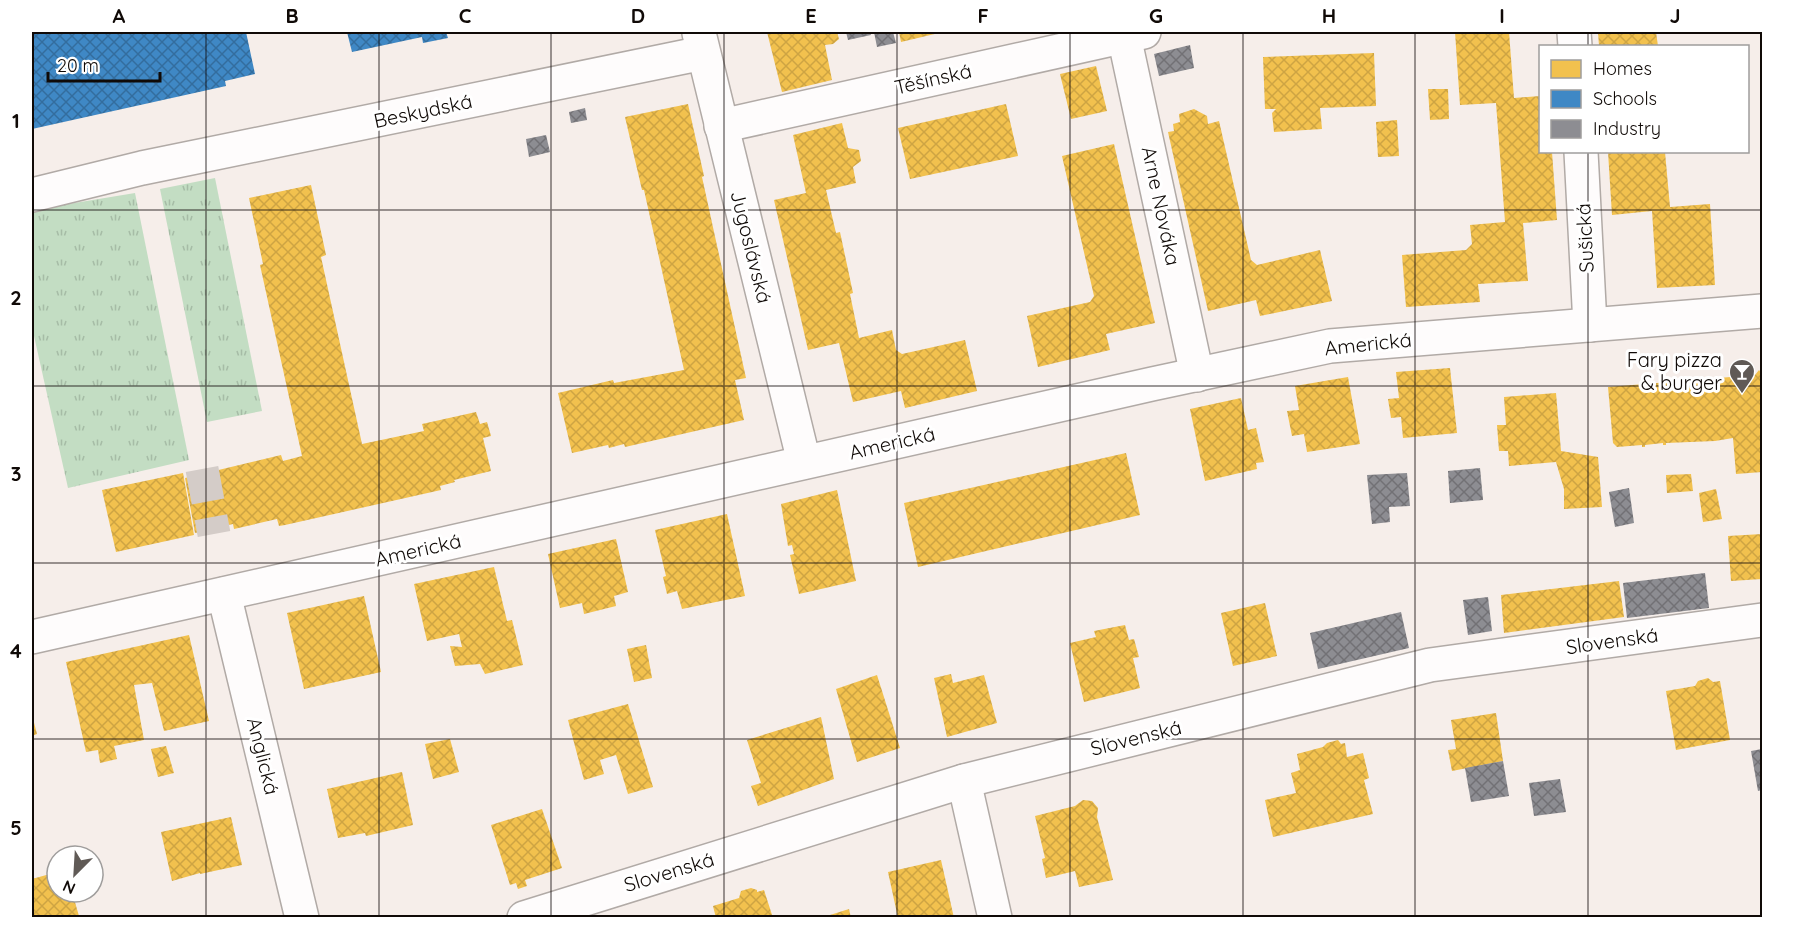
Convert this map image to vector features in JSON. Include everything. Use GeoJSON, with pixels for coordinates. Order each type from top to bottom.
{"type":"FeatureCollection","features":[{"type":"Feature","properties":{"kind":"street","name":"Těšínská"},"geometry":{"type":"LineString","coordinates":[[721,126],[1134,34]]}},
{"type":"Feature","properties":{"kind":"street","name":"Arne Nováka"},"geometry":{"type":"LineString","coordinates":[[1134,34],[1197,375]]}},
{"type":"Feature","properties":{"kind":"street","name":"Jugoslávská"},"geometry":{"type":"LineString","coordinates":[[701,43],[804,462]]}},
{"type":"Feature","properties":{"kind":"street","name":"Beskydská"},"geometry":{"type":"LineString","coordinates":[[32,195],[142,168],[701,43]]}},
{"type":"Feature","properties":{"kind":"street","name":"Sušická"},"geometry":{"type":"LineString","coordinates":[[1581,153],[1590,326]]}},
{"type":"Feature","properties":{"kind":"street","name":"Americká"},"geometry":{"type":"LineString","coordinates":[[32,637],[804,462],[1330,346],[1762,312]]}},
{"type":"Feature","properties":{"kind":"street","name":"Anglická"},"geometry":{"type":"LineString","coordinates":[[224,594],[302,918]]}},
{"type":"Feature","properties":{"kind":"street","name":"Slovenská"},"geometry":{"type":"LineString","coordinates":[[524,918],[964,781],[1430,665],[1762,620]]}},
{"type":"Feature","properties":{"kind":"street"},"geometry":{"type":"LineString","coordinates":[[964,781],[995,918]]}},
{"type":"Feature","properties":{"kind":"green space"},"geometry":{"type":"Polygon","coordinates":[[[215,178],[262,411],[207,422],[160,189],[215,178]]]}},
{"type":"Feature","properties":{"kind":"green space"},"geometry":{"type":"Polygon","coordinates":[[[135,193],[189,460],[68,488],[32,327],[32,210],[135,193]]]}},
{"type":"Feature","properties":{"kind":"building: Homes"},"geometry":{"type":"Polygon","coordinates":[[[767,32],[837,32],[839,39],[833,44],[825,45],[832,80],[782,92],[767,32]]]}},
{"type":"Feature","properties":{"kind":"building: Homes"},"geometry":{"type":"Polygon","coordinates":[[[899,32],[943,32],[901,42],[899,32]]]}},
{"type":"Feature","properties":{"kind":"building: Homes"},"geometry":{"type":"Polygon","coordinates":[[[1455,32],[1509,32],[1514,98],[1539,96],[1539,153],[1552,153],[1557,220],[1523,223],[1528,281],[1478,284],[1480,302],[1406,307],[1402,255],[1466,250],[1472,244],[1470,225],[1505,222],[1496,103],[1460,105],[1455,32]]]}},
{"type":"Feature","properties":{"kind":"building: Homes"},"geometry":{"type":"Polygon","coordinates":[[[1598,32],[1656,32],[1658,45],[1599,45],[1598,32]]]}},
{"type":"Feature","properties":{"kind":"building: Homes"},"geometry":{"type":"Polygon","coordinates":[[[1374,53],[1376,106],[1320,108],[1322,129],[1274,132],[1272,113],[1276,109],[1265,109],[1263,57],[1374,53]]]}},
{"type":"Feature","properties":{"kind":"building: Homes"},"geometry":{"type":"Polygon","coordinates":[[[1096,66],[1107,111],[1071,119],[1060,74],[1096,66]]]}},
{"type":"Feature","properties":{"kind":"building: Homes"},"geometry":{"type":"Polygon","coordinates":[[[1428,89],[1448,89],[1449,119],[1430,120],[1428,89]]]}},
{"type":"Feature","properties":{"kind":"building: Homes"},"geometry":{"type":"Polygon","coordinates":[[[688,104],[746,378],[735,380],[744,420],[625,447],[624,444],[609,448],[608,445],[572,453],[558,393],[613,380],[614,383],[684,370],[644,190],[642,190],[625,117],[688,104]]]}},
{"type":"Feature","properties":{"kind":"building: Homes"},"geometry":{"type":"Polygon","coordinates":[[[1006,104],[1018,156],[910,179],[898,128],[1006,104]]]}},
{"type":"Feature","properties":{"kind":"building: Homes"},"geometry":{"type":"Polygon","coordinates":[[[1194,109],[1207,116],[1208,124],[1219,121],[1251,260],[1257,265],[1320,250],[1332,301],[1260,316],[1256,300],[1208,311],[1168,132],[1174,131],[1173,124],[1180,122],[1179,114],[1194,109]]]}},
{"type":"Feature","properties":{"kind":"building: Homes"},"geometry":{"type":"Polygon","coordinates":[[[1397,120],[1399,156],[1378,157],[1376,122],[1397,120]]]}},
{"type":"Feature","properties":{"kind":"building: Homes"},"geometry":{"type":"Polygon","coordinates":[[[842,123],[848,148],[859,150],[861,161],[853,167],[856,183],[826,190],[836,233],[840,232],[853,293],[850,294],[859,338],[892,330],[896,350],[902,354],[965,340],[977,391],[905,408],[901,391],[853,402],[839,343],[808,350],[774,200],[806,193],[793,135],[842,123]]]}},
{"type":"Feature","properties":{"kind":"building: Homes"},"geometry":{"type":"Polygon","coordinates":[[[1114,144],[1155,323],[1106,334],[1110,350],[1038,367],[1027,316],[1090,302],[1094,296],[1062,156],[1114,144]]]}},
{"type":"Feature","properties":{"kind":"building: Homes"},"geometry":{"type":"Polygon","coordinates":[[[1608,153],[1665,153],[1670,207],[1710,204],[1715,285],[1657,288],[1652,211],[1612,215],[1608,153]]]}},
{"type":"Feature","properties":{"kind":"building: Homes"},"geometry":{"type":"Polygon","coordinates":[[[311,185],[326,255],[321,257],[362,444],[424,431],[422,424],[476,412],[480,424],[487,422],[491,436],[483,438],[491,471],[454,480],[455,482],[440,486],[441,490],[285,525],[279,526],[277,519],[234,529],[233,524],[195,533],[185,478],[281,455],[283,461],[302,456],[260,265],[263,264],[249,198],[311,185]]]}},
{"type":"Feature","properties":{"kind":"building: Homes"},"geometry":{"type":"Polygon","coordinates":[[[1450,368],[1457,433],[1403,438],[1401,417],[1391,418],[1388,399],[1399,398],[1396,372],[1450,368]]]}},
{"type":"Feature","properties":{"kind":"building: Homes"},"geometry":{"type":"Polygon","coordinates":[[[1759,370],[1762,374],[1762,472],[1736,474],[1733,438],[1666,443],[1666,445],[1663,443],[1645,445],[1645,447],[1642,445],[1617,447],[1613,443],[1608,387],[1755,375],[1759,370]]]}},
{"type":"Feature","properties":{"kind":"building: Homes"},"geometry":{"type":"Polygon","coordinates":[[[1348,377],[1360,444],[1307,452],[1304,434],[1292,436],[1287,411],[1299,410],[1295,386],[1348,377]]]}},
{"type":"Feature","properties":{"kind":"building: Homes"},"geometry":{"type":"Polygon","coordinates":[[[1556,393],[1561,451],[1598,457],[1602,507],[1564,509],[1564,489],[1556,462],[1509,466],[1508,451],[1499,451],[1497,425],[1506,425],[1504,397],[1556,393]]]}},
{"type":"Feature","properties":{"kind":"building: Homes"},"geometry":{"type":"Polygon","coordinates":[[[1241,398],[1248,430],[1256,428],[1264,462],[1256,463],[1257,469],[1205,481],[1190,409],[1241,398]]]}},
{"type":"Feature","properties":{"kind":"building: Homes"},"geometry":{"type":"Polygon","coordinates":[[[1126,453],[1140,515],[918,567],[904,503],[1126,453]]]}},
{"type":"Feature","properties":{"kind":"building: Homes"},"geometry":{"type":"Polygon","coordinates":[[[183,473],[194,535],[116,552],[102,490],[183,473]]]}},
{"type":"Feature","properties":{"kind":"building: Homes"},"geometry":{"type":"Polygon","coordinates":[[[1691,474],[1693,491],[1667,493],[1666,475],[1691,474]]]}},
{"type":"Feature","properties":{"kind":"building: Homes"},"geometry":{"type":"Polygon","coordinates":[[[1716,489],[1722,519],[1703,522],[1699,493],[1716,489]]]}},
{"type":"Feature","properties":{"kind":"building: Homes"},"geometry":{"type":"Polygon","coordinates":[[[837,490],[856,581],[799,594],[790,555],[794,554],[792,545],[788,546],[781,504],[837,490]]]}},
{"type":"Feature","properties":{"kind":"building: Homes"},"geometry":{"type":"Polygon","coordinates":[[[727,514],[745,596],[682,609],[677,591],[667,594],[663,577],[666,576],[655,530],[727,514]]]}},
{"type":"Feature","properties":{"kind":"building: Homes"},"geometry":{"type":"Polygon","coordinates":[[[1762,534],[1762,579],[1731,581],[1728,536],[1762,534]]]}},
{"type":"Feature","properties":{"kind":"building: Homes"},"geometry":{"type":"Polygon","coordinates":[[[616,539],[628,592],[614,596],[616,606],[584,614],[582,603],[560,608],[548,554],[616,539]]]}},
{"type":"Feature","properties":{"kind":"building: Homes"},"geometry":{"type":"Polygon","coordinates":[[[494,567],[507,621],[512,620],[523,665],[485,674],[480,664],[455,666],[450,646],[462,647],[459,634],[427,641],[414,584],[494,567]]]}},
{"type":"Feature","properties":{"kind":"building: Homes"},"geometry":{"type":"Polygon","coordinates":[[[1619,581],[1624,617],[1504,633],[1501,595],[1619,581]]]}},
{"type":"Feature","properties":{"kind":"building: Homes"},"geometry":{"type":"Polygon","coordinates":[[[364,596],[381,672],[304,689],[287,613],[364,596]]]}},
{"type":"Feature","properties":{"kind":"building: Homes"},"geometry":{"type":"Polygon","coordinates":[[[1265,603],[1277,656],[1233,666],[1221,613],[1265,603]]]}},
{"type":"Feature","properties":{"kind":"building: Homes"},"geometry":{"type":"Polygon","coordinates":[[[1125,625],[1129,640],[1134,639],[1139,657],[1133,658],[1140,688],[1084,702],[1070,643],[1096,637],[1094,631],[1125,625]]]}},
{"type":"Feature","properties":{"kind":"building: Homes"},"geometry":{"type":"Polygon","coordinates":[[[189,635],[209,721],[164,731],[152,683],[134,685],[144,740],[114,746],[117,759],[100,763],[98,750],[86,752],[66,662],[189,635]]]}},
{"type":"Feature","properties":{"kind":"building: Homes"},"geometry":{"type":"Polygon","coordinates":[[[646,645],[652,678],[634,682],[627,649],[646,645]]]}},
{"type":"Feature","properties":{"kind":"building: Homes"},"geometry":{"type":"Polygon","coordinates":[[[951,674],[953,683],[984,675],[997,723],[947,737],[934,678],[951,674]]]}},
{"type":"Feature","properties":{"kind":"building: Homes"},"geometry":{"type":"Polygon","coordinates":[[[877,675],[900,748],[857,762],[836,689],[877,675]]]}},
{"type":"Feature","properties":{"kind":"building: Homes"},"geometry":{"type":"Polygon","coordinates":[[[1708,678],[1713,682],[1720,681],[1730,740],[1676,750],[1666,691],[1695,686],[1698,681],[1708,678]]]}},
{"type":"Feature","properties":{"kind":"building: Homes"},"geometry":{"type":"Polygon","coordinates":[[[628,704],[653,787],[628,794],[616,755],[600,760],[604,774],[584,780],[568,720],[628,704]]]}},
{"type":"Feature","properties":{"kind":"building: Homes"},"geometry":{"type":"Polygon","coordinates":[[[1496,713],[1503,761],[1452,771],[1448,750],[1456,749],[1451,720],[1496,713]]]}},
{"type":"Feature","properties":{"kind":"building: Homes"},"geometry":{"type":"Polygon","coordinates":[[[32,715],[37,734],[32,736],[32,715]]]}},
{"type":"Feature","properties":{"kind":"building: Homes"},"geometry":{"type":"Polygon","coordinates":[[[821,717],[834,779],[758,806],[751,786],[761,783],[747,740],[821,717]]]}},
{"type":"Feature","properties":{"kind":"building: Homes"},"geometry":{"type":"Polygon","coordinates":[[[450,739],[459,772],[433,779],[425,744],[450,739]]]}},
{"type":"Feature","properties":{"kind":"building: Homes"},"geometry":{"type":"Polygon","coordinates":[[[1338,740],[1341,744],[1345,743],[1347,757],[1363,753],[1369,778],[1364,780],[1373,814],[1273,837],[1265,800],[1296,793],[1291,773],[1300,770],[1297,754],[1338,740]]]}},
{"type":"Feature","properties":{"kind":"building: Homes"},"geometry":{"type":"Polygon","coordinates":[[[166,746],[174,773],[158,777],[151,749],[166,746]]]}},
{"type":"Feature","properties":{"kind":"building: Homes"},"geometry":{"type":"Polygon","coordinates":[[[402,772],[413,825],[366,836],[365,833],[338,838],[327,789],[402,772]]]}},
{"type":"Feature","properties":{"kind":"building: Homes"},"geometry":{"type":"Polygon","coordinates":[[[1083,800],[1092,801],[1098,808],[1097,817],[1113,880],[1079,887],[1075,871],[1046,878],[1042,859],[1045,858],[1035,816],[1075,806],[1083,800]]]}},
{"type":"Feature","properties":{"kind":"building: Homes"},"geometry":{"type":"Polygon","coordinates":[[[542,809],[562,868],[525,880],[527,886],[518,889],[516,883],[510,885],[491,825],[542,809]]]}},
{"type":"Feature","properties":{"kind":"building: Homes"},"geometry":{"type":"Polygon","coordinates":[[[231,817],[242,865],[172,881],[161,832],[231,817]]]}},
{"type":"Feature","properties":{"kind":"building: Homes"},"geometry":{"type":"Polygon","coordinates":[[[941,860],[954,918],[898,918],[888,872],[941,860]]]}},
{"type":"Feature","properties":{"kind":"building: Homes"},"geometry":{"type":"Polygon","coordinates":[[[45,875],[45,904],[76,904],[79,916],[32,918],[32,879],[45,875]]]}},
{"type":"Feature","properties":{"kind":"building: Homes"},"geometry":{"type":"Polygon","coordinates":[[[751,888],[757,892],[764,890],[773,918],[716,918],[713,906],[739,898],[741,891],[751,888]]]}},
{"type":"Feature","properties":{"kind":"building: Homes"},"geometry":{"type":"Polygon","coordinates":[[[849,909],[851,918],[830,918],[830,915],[849,909]]]}},
{"type":"Feature","properties":{"kind":"building: Schools"},"geometry":{"type":"Polygon","coordinates":[[[32,32],[246,32],[255,74],[225,81],[226,86],[32,129],[32,32]]]}},
{"type":"Feature","properties":{"kind":"building: Schools"},"geometry":{"type":"Polygon","coordinates":[[[347,32],[446,32],[448,38],[423,43],[422,37],[352,52],[347,32]]]}},
{"type":"Feature","properties":{"kind":"building: Industry"},"geometry":{"type":"Polygon","coordinates":[[[846,32],[870,32],[871,35],[848,40],[846,32]]]}},
{"type":"Feature","properties":{"kind":"building: Industry"},"geometry":{"type":"Polygon","coordinates":[[[874,32],[893,32],[896,43],[877,47],[874,32]]]}},
{"type":"Feature","properties":{"kind":"building: Industry"},"geometry":{"type":"Polygon","coordinates":[[[1190,45],[1194,68],[1159,76],[1154,54],[1190,45]]]}},
{"type":"Feature","properties":{"kind":"building: Industry"},"geometry":{"type":"Polygon","coordinates":[[[585,108],[587,120],[571,123],[569,112],[585,108]]]}},
{"type":"Feature","properties":{"kind":"building: Industry"},"geometry":{"type":"Polygon","coordinates":[[[546,135],[550,152],[529,157],[526,139],[546,135]]]}},
{"type":"Feature","properties":{"kind":"building: Industry"},"geometry":{"type":"Polygon","coordinates":[[[1480,468],[1483,500],[1450,503],[1448,471],[1480,468]]]}},
{"type":"Feature","properties":{"kind":"building: Industry"},"geometry":{"type":"Polygon","coordinates":[[[1407,473],[1410,506],[1389,507],[1390,522],[1372,524],[1367,475],[1407,473]]]}},
{"type":"Feature","properties":{"kind":"building: Industry"},"geometry":{"type":"Polygon","coordinates":[[[1629,488],[1634,523],[1615,527],[1609,492],[1629,488]]]}},
{"type":"Feature","properties":{"kind":"building: Industry"},"geometry":{"type":"Polygon","coordinates":[[[1705,573],[1709,608],[1627,618],[1623,583],[1705,573]]]}},
{"type":"Feature","properties":{"kind":"building: Industry"},"geometry":{"type":"Polygon","coordinates":[[[1488,597],[1492,631],[1468,635],[1463,600],[1488,597]]]}},
{"type":"Feature","properties":{"kind":"building: Industry"},"geometry":{"type":"Polygon","coordinates":[[[1401,612],[1409,648],[1318,669],[1310,633],[1401,612]]]}},
{"type":"Feature","properties":{"kind":"building: Industry"},"geometry":{"type":"Polygon","coordinates":[[[1762,749],[1762,790],[1758,791],[1751,751],[1762,749]]]}},
{"type":"Feature","properties":{"kind":"building: Industry"},"geometry":{"type":"Polygon","coordinates":[[[1503,761],[1509,796],[1471,802],[1465,768],[1503,761]]]}},
{"type":"Feature","properties":{"kind":"building: Industry"},"geometry":{"type":"Polygon","coordinates":[[[1560,779],[1566,812],[1534,816],[1529,783],[1560,779]]]}},
{"type":"Feature","properties":{"kind":"tunnel"},"geometry":{"type":"LineString","coordinates":[[202,469],[214,534]]}},
{"type":"Feature","properties":{"kind":"place","name":"Fary pizza & burger"},"geometry":{"type":"Point","coordinates":[1742,395]}}]}
